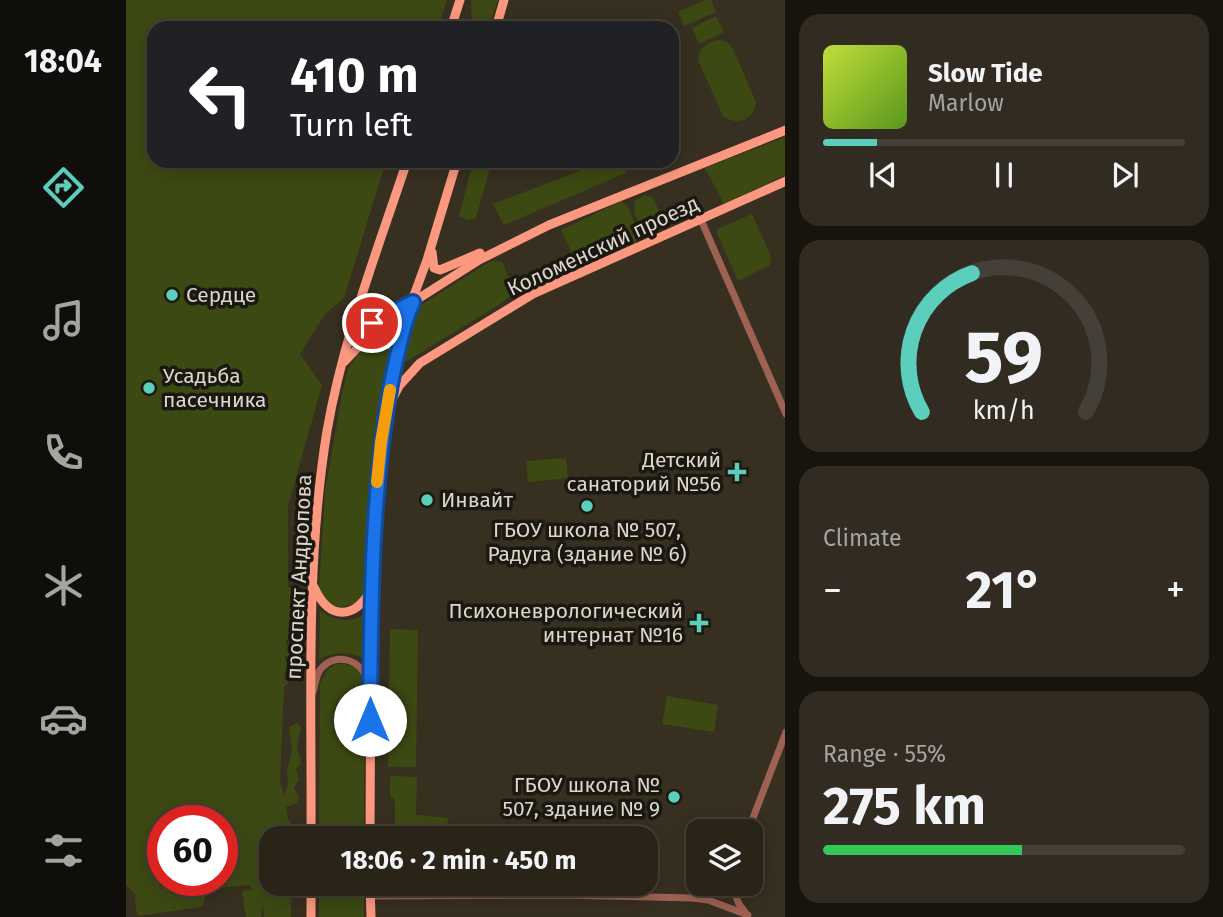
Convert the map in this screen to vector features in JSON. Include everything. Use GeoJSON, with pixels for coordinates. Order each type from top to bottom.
{"type":"FeatureCollection","features":[{"type":"Feature","properties":{"kind":"main road"},"geometry":{"type":"LineString","coordinates":[[453,21],[460,0]]}},
{"type":"Feature","properties":{"kind":"main road"},"geometry":{"type":"LineString","coordinates":[[498,21],[505,0]]}},
{"type":"Feature","properties":{"kind":"main road","name":"Коломенский проезд"},"geometry":{"type":"LineString","coordinates":[[348,343],[365,327],[413,302],[491,253],[549,225],[785,130]]}},
{"type":"Feature","properties":{"kind":"main road","name":"проспект Андропова"},"geometry":{"type":"LineString","coordinates":[[311,826],[312,582],[319,486],[342,364],[405,168]]}},
{"type":"Feature","properties":{"kind":"main road"},"geometry":{"type":"LineString","coordinates":[[370,826],[370,693],[378,473],[386,413],[406,317],[433,242],[455,168]]}},
{"type":"Feature","properties":{"kind":"main road","name":"Коломенский проезд"},"geometry":{"type":"LineString","coordinates":[[386,413],[399,386],[412,369],[533,294],[785,181]]}},
{"type":"Feature","properties":{"kind":"main road"},"geometry":{"type":"LineString","coordinates":[[433,242],[432,261],[436,270],[445,270],[484,251],[491,253]]}},
{"type":"Feature","properties":{"kind":"main road"},"geometry":{"type":"LineString","coordinates":[[342,364],[363,342],[380,333],[388,335],[393,342],[396,363]]}},
{"type":"Feature","properties":{"kind":"main road"},"geometry":{"type":"LineString","coordinates":[[312,582],[323,603],[334,610],[344,612],[363,604],[374,584]]}},
{"type":"Feature","properties":{"kind":"main road"},"geometry":{"type":"LineString","coordinates":[[311,896],[311,917]]}},
{"type":"Feature","properties":{"kind":"main road"},"geometry":{"type":"LineString","coordinates":[[370,897],[371,917]]}},
{"type":"Feature","properties":{"kind":"street"},"geometry":{"type":"LineString","coordinates":[[701,220],[785,412]]}},
{"type":"Feature","properties":{"kind":"street"},"geometry":{"type":"LineString","coordinates":[[312,699],[319,672],[328,663],[337,660],[351,661],[361,667],[366,674],[370,693]]}},
{"type":"Feature","properties":{"kind":"street"},"geometry":{"type":"LineString","coordinates":[[753,819],[785,735]]}},
{"type":"Feature","properties":{"kind":"street"},"geometry":{"type":"LineString","coordinates":[[370,897],[564,895],[692,898],[708,900],[750,916]]}},
{"type":"Feature","properties":{"kind":"street"},"geometry":{"type":"LineString","coordinates":[[692,898],[697,896]]}},
{"type":"Feature","properties":{"kind":"street"},"geometry":{"type":"LineString","coordinates":[[713,896],[721,905]]}},
{"type":"Feature","properties":{"kind":"street"},"geometry":{"type":"LineString","coordinates":[[721,905],[732,902],[732,896]]}},
{"type":"Feature","properties":{"kind":"street"},"geometry":{"type":"LineString","coordinates":[[737,896],[750,916]]}},
{"type":"Feature","properties":{"kind":"green space"},"geometry":{"type":"Polygon","coordinates":[[[126,0],[447,0],[440,21],[147,21],[147,168],[384,168],[344,298],[325,314],[300,354],[322,385],[288,506],[288,587],[293,589],[293,599],[298,603],[296,617],[301,624],[301,634],[286,640],[286,645],[297,649],[297,654],[292,659],[285,656],[285,661],[290,664],[284,679],[289,683],[284,687],[280,782],[284,796],[292,751],[289,729],[298,723],[301,727],[297,747],[301,763],[296,769],[299,780],[294,788],[299,797],[297,803],[286,807],[291,826],[259,826],[259,896],[291,896],[291,917],[264,917],[263,905],[261,917],[246,917],[242,891],[252,890],[250,885],[238,886],[238,805],[147,805],[147,896],[205,896],[205,901],[201,907],[139,916],[136,912],[135,894],[126,885],[126,0]]]}},
{"type":"Feature","properties":{"kind":"green space"},"geometry":{"type":"Polygon","coordinates":[[[471,0],[498,0],[491,21],[472,21],[471,0]]]}},
{"type":"Feature","properties":{"kind":"green space"},"geometry":{"type":"Polygon","coordinates":[[[711,0],[716,12],[684,26],[678,12],[711,0]]]}},
{"type":"Feature","properties":{"kind":"green space"},"geometry":{"type":"Polygon","coordinates":[[[716,16],[724,32],[699,44],[692,28],[716,16]]]}},
{"type":"Feature","properties":{"kind":"green space"},"geometry":{"type":"Polygon","coordinates":[[[721,40],[733,49],[756,102],[752,113],[744,120],[734,121],[723,116],[698,60],[705,46],[721,40]]]}},
{"type":"Feature","properties":{"kind":"green space"},"geometry":{"type":"Polygon","coordinates":[[[785,137],[785,175],[724,204],[705,168],[785,137]]]}},
{"type":"Feature","properties":{"kind":"green space"},"geometry":{"type":"Polygon","coordinates":[[[471,168],[490,168],[476,218],[468,220],[459,216],[471,168]]]}},
{"type":"Feature","properties":{"kind":"green space"},"geometry":{"type":"Polygon","coordinates":[[[588,168],[624,168],[626,173],[504,225],[493,204],[588,168]]]}},
{"type":"Feature","properties":{"kind":"green space"},"geometry":{"type":"Polygon","coordinates":[[[645,195],[654,199],[663,217],[661,228],[651,232],[642,229],[634,213],[635,201],[645,195]]]}},
{"type":"Feature","properties":{"kind":"green space"},"geometry":{"type":"Polygon","coordinates":[[[622,201],[634,220],[636,243],[578,266],[561,230],[622,201]]]}},
{"type":"Feature","properties":{"kind":"green space"},"geometry":{"type":"Polygon","coordinates":[[[752,214],[771,256],[770,265],[738,281],[717,229],[752,214]]]}},
{"type":"Feature","properties":{"kind":"green space"},"geometry":{"type":"Polygon","coordinates":[[[489,262],[502,262],[515,292],[404,363],[415,309],[489,262]]]}},
{"type":"Feature","properties":{"kind":"green space"},"geometry":{"type":"Polygon","coordinates":[[[382,337],[390,344],[371,467],[367,590],[363,599],[338,607],[328,602],[319,590],[325,491],[348,369],[371,340],[382,337]]]}},
{"type":"Feature","properties":{"kind":"green space"},"geometry":{"type":"Polygon","coordinates":[[[566,458],[568,478],[528,482],[526,461],[566,458]]]}},
{"type":"Feature","properties":{"kind":"green space"},"geometry":{"type":"Polygon","coordinates":[[[320,611],[344,620],[368,613],[368,660],[343,653],[319,660],[320,611]]]}},
{"type":"Feature","properties":{"kind":"green space"},"geometry":{"type":"Polygon","coordinates":[[[390,629],[418,630],[416,767],[388,767],[390,629]]]}},
{"type":"Feature","properties":{"kind":"green space"},"geometry":{"type":"Polygon","coordinates":[[[336,664],[354,667],[365,683],[364,826],[319,826],[320,683],[328,669],[336,664]]]}},
{"type":"Feature","properties":{"kind":"green space"},"geometry":{"type":"Polygon","coordinates":[[[667,696],[718,705],[714,732],[662,724],[667,696]]]}},
{"type":"Feature","properties":{"kind":"green space"},"geometry":{"type":"Polygon","coordinates":[[[390,776],[417,777],[416,815],[449,818],[446,826],[395,826],[395,799],[390,796],[390,776]]]}},
{"type":"Feature","properties":{"kind":"green space"},"geometry":{"type":"Polygon","coordinates":[[[319,896],[364,896],[364,917],[319,917],[319,896]]]}},
{"type":"Feature","properties":{"kind":"slow traffic"},"geometry":{"type":"LineString","coordinates":[[377,482],[390,390]]}},
{"type":"Feature","properties":{"kind":"place","name":"Сердце"},"geometry":{"type":"Point","coordinates":[172,295]}},
{"type":"Feature","properties":{"kind":"place","name":"Усадьба пасечника"},"geometry":{"type":"Point","coordinates":[149,388]}},
{"type":"Feature","properties":{"kind":"place","name":"Детский санаторий №56"},"geometry":{"type":"Point","coordinates":[737,472]}},
{"type":"Feature","properties":{"kind":"place","name":"Инвайт"},"geometry":{"type":"Point","coordinates":[427,500]}},
{"type":"Feature","properties":{"kind":"place","name":"ГБОУ школа № 507, Радуга (здание № 6)"},"geometry":{"type":"Point","coordinates":[587,506]}},
{"type":"Feature","properties":{"kind":"place","name":"Психоневрологический интернат №16"},"geometry":{"type":"Point","coordinates":[699,623]}},
{"type":"Feature","properties":{"kind":"place","name":"ГБОУ школа № 507, здание № 9"},"geometry":{"type":"Point","coordinates":[674,797]}},
{"type":"Feature","properties":{"kind":"route"},"geometry":{"type":"LineString","coordinates":[[370,720],[375,522],[381,442],[406,317],[413,302],[372,323]]}}]}
